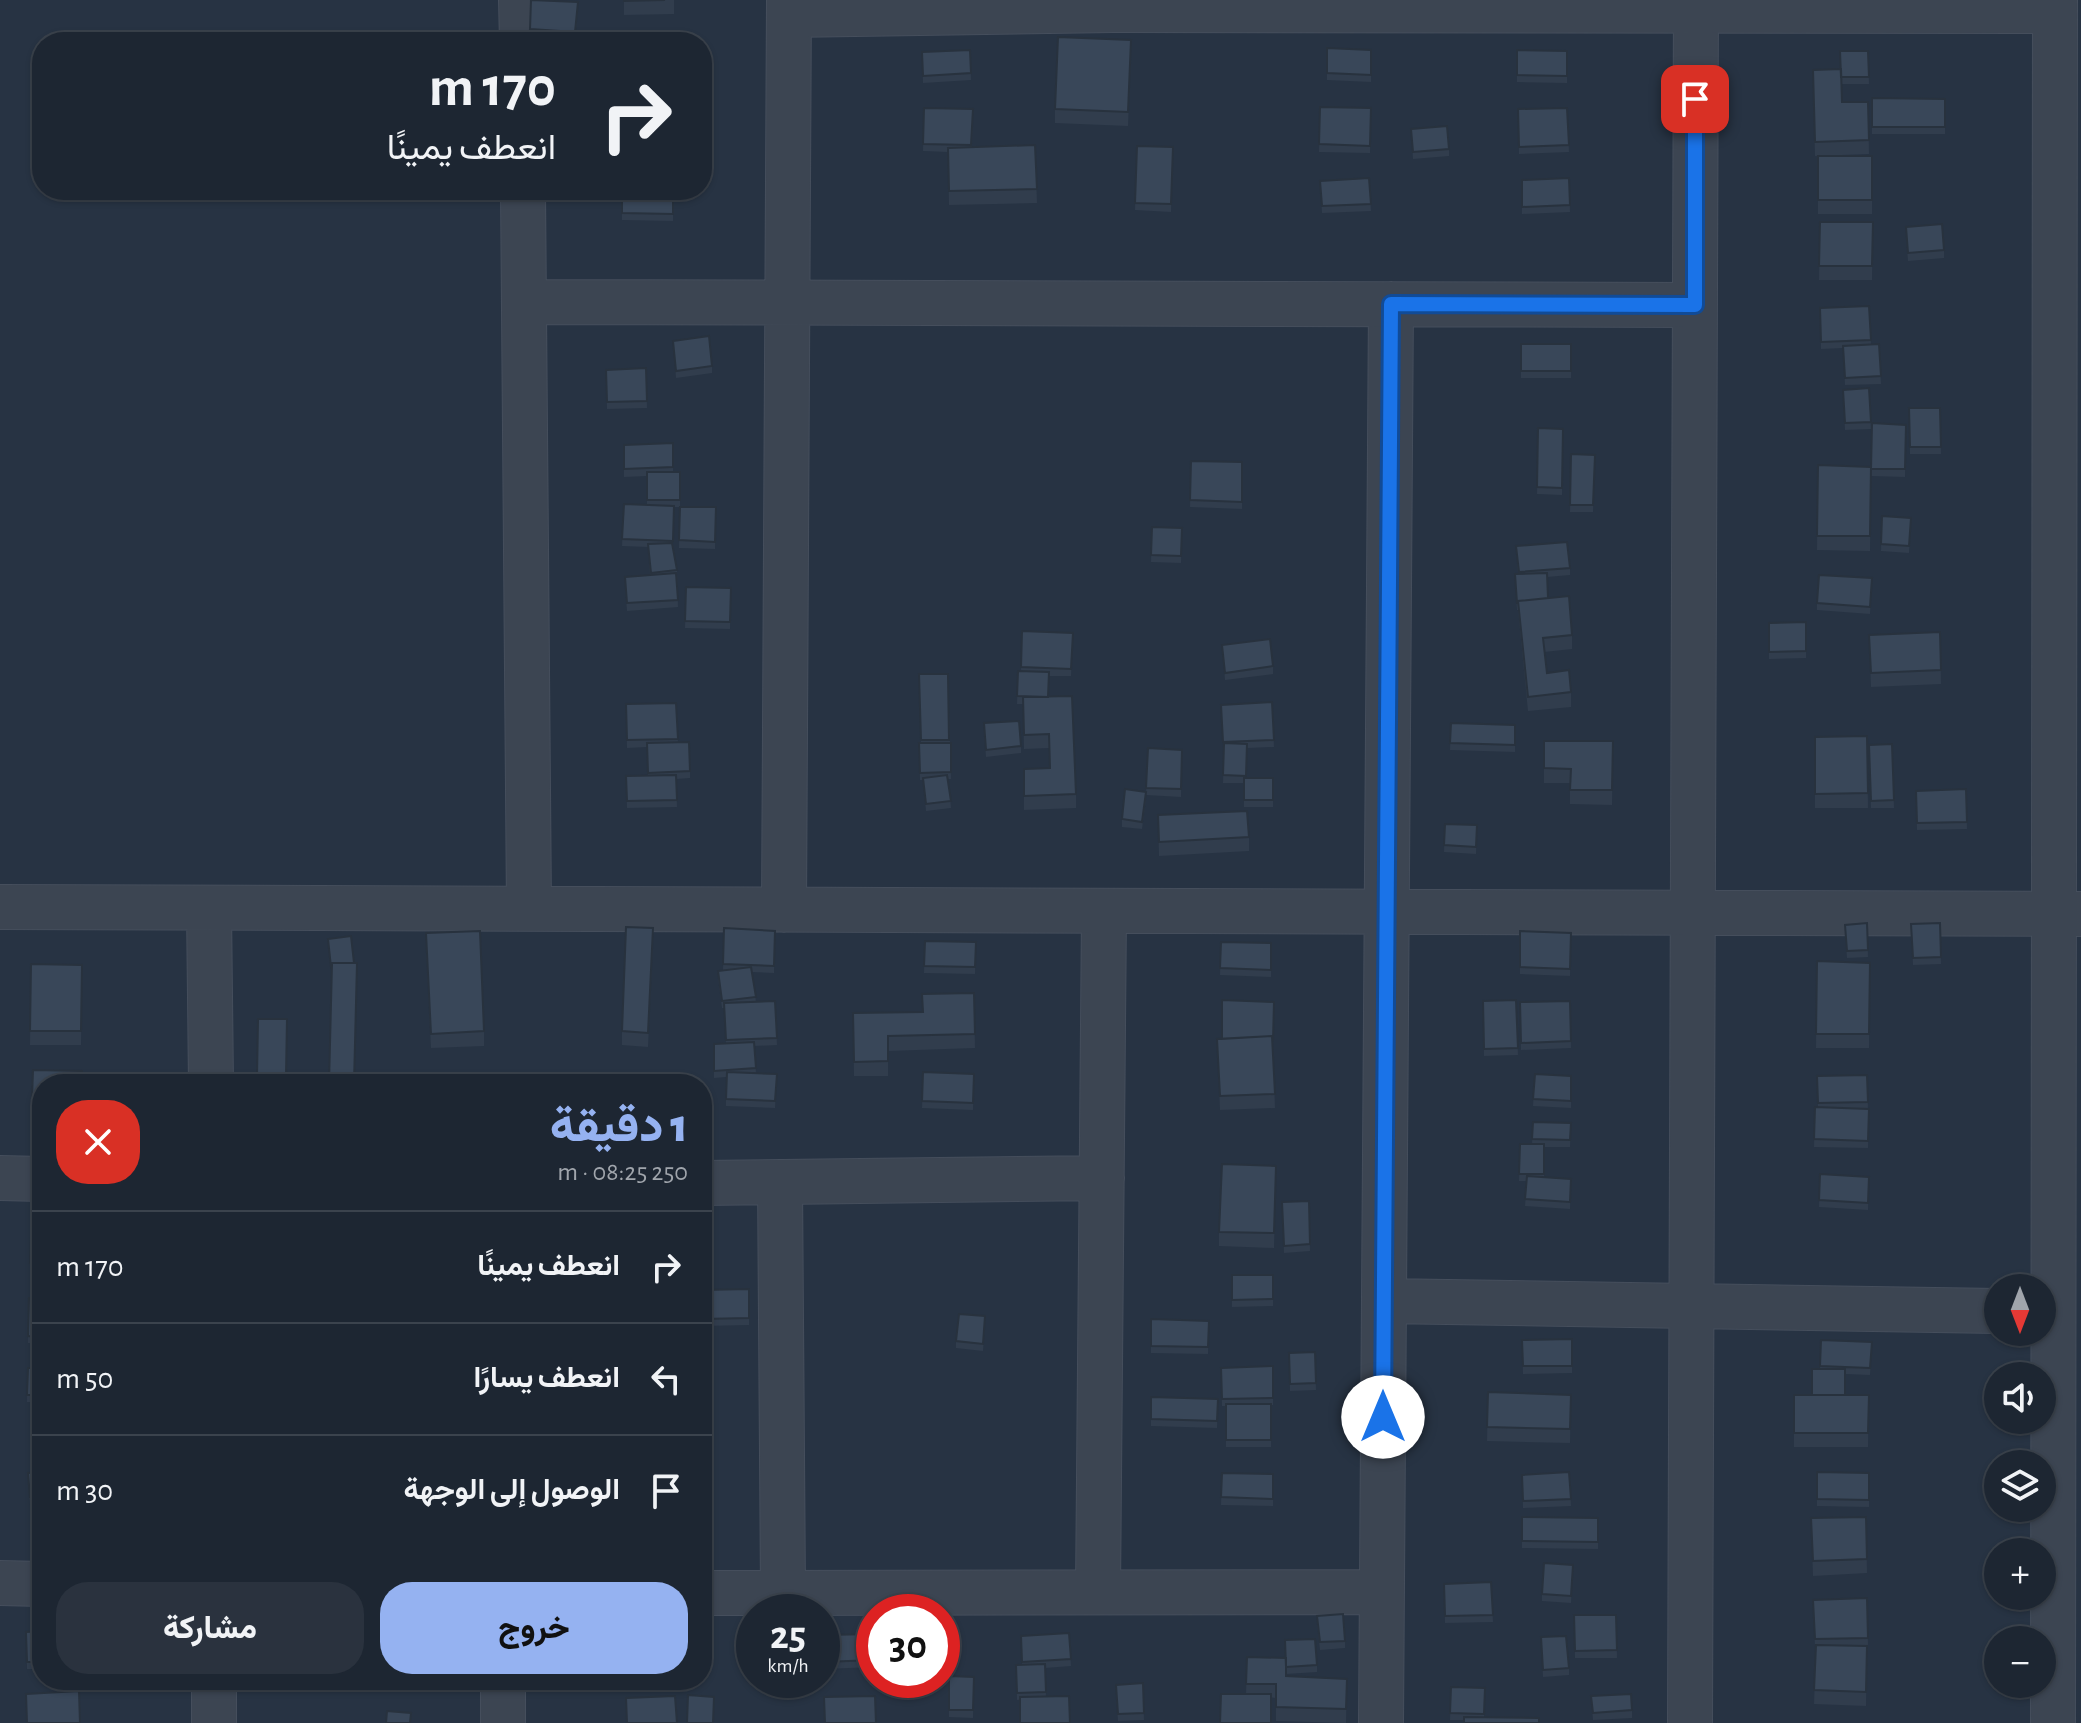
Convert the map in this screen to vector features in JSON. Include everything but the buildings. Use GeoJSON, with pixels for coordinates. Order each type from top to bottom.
{"type":"FeatureCollection","features":[{"type":"Feature","properties":{"kind":"street"},"geometry":{"type":"LineString","coordinates":[[521,0],[522,32]]}},
{"type":"Feature","properties":{"kind":"street"},"geometry":{"type":"LineString","coordinates":[[784,910],[789,8],[1113,5],[2055,6],[2068,218],[2068,914],[2067,1195],[2054,1274]]}},
{"type":"Feature","properties":{"kind":"street"},"geometry":{"type":"LineString","coordinates":[[1690,1723],[1696,6]]}},
{"type":"Feature","properties":{"kind":"street"},"geometry":{"type":"LineString","coordinates":[[523,200],[529,909]]}},
{"type":"Feature","properties":{"kind":"street"},"geometry":{"type":"LineString","coordinates":[[524,302],[1695,305]]}},
{"type":"Feature","properties":{"kind":"street"},"geometry":{"type":"LineString","coordinates":[[1381,1723],[1391,304]]}},
{"type":"Feature","properties":{"kind":"street"},"geometry":{"type":"LineString","coordinates":[[0,907],[2068,914]]}},
{"type":"Feature","properties":{"kind":"street"},"geometry":{"type":"LineString","coordinates":[[209,908],[211,1074]]}},
{"type":"Feature","properties":{"kind":"street"},"geometry":{"type":"LineString","coordinates":[[1098,1592],[1104,912]]}},
{"type":"Feature","properties":{"kind":"street"},"geometry":{"type":"LineString","coordinates":[[0,1178],[32,1179]]}},
{"type":"Feature","properties":{"kind":"street"},"geometry":{"type":"LineString","coordinates":[[712,1183],[1102,1178]]}},
{"type":"Feature","properties":{"kind":"street"},"geometry":{"type":"LineString","coordinates":[[780,1182],[783,1592]]}},
{"type":"Feature","properties":{"kind":"street"},"geometry":{"type":"LineString","coordinates":[[1384,1301],[1984,1311]]}},
{"type":"Feature","properties":{"kind":"street"},"geometry":{"type":"LineString","coordinates":[[2048,1346],[2053,1723]]}},
{"type":"Feature","properties":{"kind":"street"},"geometry":{"type":"LineString","coordinates":[[0,1583],[32,1584]]}},
{"type":"Feature","properties":{"kind":"street"},"geometry":{"type":"LineString","coordinates":[[712,1593],[1382,1592]]}},
{"type":"Feature","properties":{"kind":"street"},"geometry":{"type":"LineString","coordinates":[[214,1690],[214,1723]]}},
{"type":"Feature","properties":{"kind":"street"},"geometry":{"type":"LineString","coordinates":[[503,1690],[503,1723]]}},
{"type":"Feature","properties":{"kind":"route"},"geometry":{"type":"LineString","coordinates":[[1383,1417],[1391,304],[1695,305],[1695,99]]}}]}
